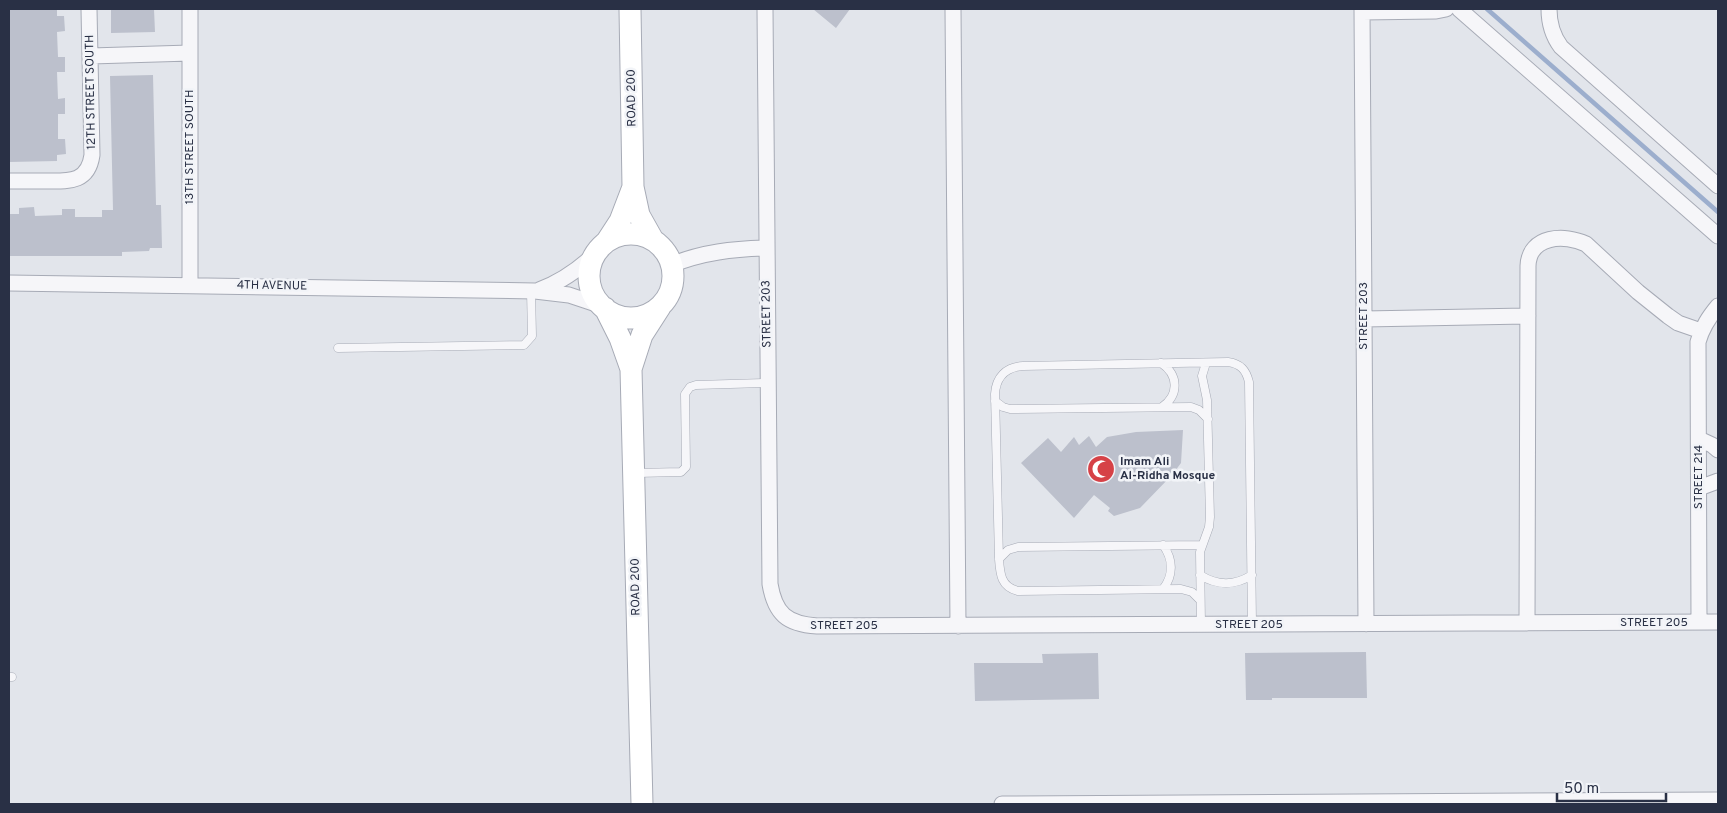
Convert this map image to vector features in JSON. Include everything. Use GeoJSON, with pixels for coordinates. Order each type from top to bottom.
{"type":"FeatureCollection","features":[{"type":"Feature","properties":{"kind":"main road","name":"ROAD 200"},"geometry":{"type":"LineString","coordinates":[[630,9],[633,186],[639,215],[653,240]]}},
{"type":"Feature","properties":{"kind":"main road","name":"ROAD 200"},"geometry":{"type":"LineString","coordinates":[[601,248],[622,215],[633,186]]}},
{"type":"Feature","properties":{"kind":"main road"},"geometry":{"type":"LineString","coordinates":[[625,234],[644,236],[653,240],[664,251],[671,264],[673,275],[672,285],[662,304],[648,314],[631,317],[620,316],[604,307],[596,299],[589,281],[589,272],[601,248],[625,234]]}},
{"type":"Feature","properties":{"kind":"main road","name":"ROAD 200"},"geometry":{"type":"LineString","coordinates":[[630,369],[642,335],[662,304]]}},
{"type":"Feature","properties":{"kind":"main road","name":"ROAD 200"},"geometry":{"type":"LineString","coordinates":[[604,307],[620,338],[630,369],[642,804]]}},
{"type":"Feature","properties":{"kind":"street","name":"12TH STREET SOUTH"},"geometry":{"type":"LineString","coordinates":[[9,181],[68,182],[85,173],[91,162],[89,9]]}},
{"type":"Feature","properties":{"kind":"street","name":"13TH STREET SOUTH"},"geometry":{"type":"LineString","coordinates":[[190,9],[190,285]]}},
{"type":"Feature","properties":{"kind":"street","name":"STREET 203"},"geometry":{"type":"LineString","coordinates":[[765,9],[770,584],[772,595],[783,615]]}},
{"type":"Feature","properties":{"kind":"street"},"geometry":{"type":"LineString","coordinates":[[953,9],[958,626]]}},
{"type":"Feature","properties":{"kind":"street"},"geometry":{"type":"LineString","coordinates":[[1362,10],[1436,11],[1446,9]]}},
{"type":"Feature","properties":{"kind":"street"},"geometry":{"type":"LineString","coordinates":[[1459,9],[1718,236]]}},
{"type":"Feature","properties":{"kind":"street"},"geometry":{"type":"LineString","coordinates":[[1549,9],[1550,28],[1561,47],[1718,186]]}},
{"type":"Feature","properties":{"kind":"street","name":"STREET 203"},"geometry":{"type":"LineString","coordinates":[[1362,10],[1366,624]]}},
{"type":"Feature","properties":{"kind":"street"},"geometry":{"type":"LineString","coordinates":[[91,56],[190,53]]}},
{"type":"Feature","properties":{"kind":"street"},"geometry":{"type":"LineString","coordinates":[[1527,623],[1528,260],[1530,255],[1537,245],[1543,241],[1568,239],[1586,244],[1638,292],[1678,323],[1701,331],[1718,306]]}},
{"type":"Feature","properties":{"kind":"street","name":"4TH AVENUE"},"geometry":{"type":"LineString","coordinates":[[533,291],[568,277],[601,248]]}},
{"type":"Feature","properties":{"kind":"street"},"geometry":{"type":"LineString","coordinates":[[671,264],[722,250],[766,248]]}},
{"type":"Feature","properties":{"kind":"street","name":"4TH AVENUE"},"geometry":{"type":"LineString","coordinates":[[9,283],[533,291],[570,295],[604,307]]}},
{"type":"Feature","properties":{"kind":"street"},"geometry":{"type":"LineString","coordinates":[[1364,319],[1528,316]]}},
{"type":"Feature","properties":{"kind":"street","name":"STREET 214"},"geometry":{"type":"LineString","coordinates":[[1699,622],[1698,342],[1701,331]]}},
{"type":"Feature","properties":{"kind":"street"},"geometry":{"type":"LineString","coordinates":[[1699,439],[1718,450]]}},
{"type":"Feature","properties":{"kind":"street"},"geometry":{"type":"LineString","coordinates":[[1699,488],[1718,481]]}},
{"type":"Feature","properties":{"kind":"street","name":"STREET 205"},"geometry":{"type":"LineString","coordinates":[[783,615],[792,621],[804,625],[817,626],[1718,622]]}},
{"type":"Feature","properties":{"kind":"street"},"geometry":{"type":"LineString","coordinates":[[1002,804],[1584,803],[1718,800]]}},
{"type":"Feature","properties":{"kind":"lane"},"geometry":{"type":"LineString","coordinates":[[338,348],[524,345],[532,336],[533,291]]}},
{"type":"Feature","properties":{"kind":"lane"},"geometry":{"type":"LineString","coordinates":[[1161,363],[1171,372],[1175,385],[1172,398],[1162,407]]}},
{"type":"Feature","properties":{"kind":"lane"},"geometry":{"type":"LineString","coordinates":[[1200,600],[1187,590],[1018,591],[1009,588],[1002,581],[1000,575],[995,401],[996,387],[1002,375],[1016,366],[1161,363],[1235,363],[1245,370],[1249,382],[1252,624]]}},
{"type":"Feature","properties":{"kind":"lane"},"geometry":{"type":"LineString","coordinates":[[1201,625],[1200,552],[1210,517],[1207,400],[1202,376],[1206,363]]}},
{"type":"Feature","properties":{"kind":"lane"},"geometry":{"type":"LineString","coordinates":[[633,474],[681,472],[686,467],[686,394],[690,387],[696,385],[768,383]]}},
{"type":"Feature","properties":{"kind":"lane"},"geometry":{"type":"LineString","coordinates":[[995,401],[1003,407],[1010,409],[1191,407],[1200,410],[1208,419]]}},
{"type":"Feature","properties":{"kind":"lane"},"geometry":{"type":"LineString","coordinates":[[1163,545],[1172,567],[1168,583],[1164,589]]}},
{"type":"Feature","properties":{"kind":"lane"},"geometry":{"type":"LineString","coordinates":[[1000,559],[1008,550],[1018,547],[1202,545]]}},
{"type":"Feature","properties":{"kind":"lane"},"geometry":{"type":"LineString","coordinates":[[1200,575],[1216,583],[1226,584],[1244,580],[1252,575]]}},
{"type":"Feature","properties":{"kind":"building"},"geometry":{"type":"Polygon","coordinates":[[[9,9],[57,9],[57,16],[64,16],[65,31],[57,32],[58,57],[65,57],[65,72],[57,72],[58,99],[65,98],[65,114],[58,114],[58,139],[65,139],[66,154],[57,155],[57,161],[9,162],[9,9]]]}},
{"type":"Feature","properties":{"kind":"building"},"geometry":{"type":"Polygon","coordinates":[[[111,9],[154,9],[155,32],[111,33],[111,9]]]}},
{"type":"Feature","properties":{"kind":"building"},"geometry":{"type":"Polygon","coordinates":[[[813,9],[850,9],[836,28],[813,9]]]}},
{"type":"Feature","properties":{"kind":"building"},"geometry":{"type":"Polygon","coordinates":[[[153,75],[156,205],[161,205],[162,248],[150,248],[149,251],[122,252],[122,256],[9,256],[9,214],[19,214],[19,208],[34,207],[35,216],[62,215],[62,209],[75,209],[75,217],[102,217],[102,210],[113,210],[110,76],[153,75]]]}},
{"type":"Feature","properties":{"kind":"building","name":"Imam Ali Al-Ridha Mosque"},"geometry":{"type":"Polygon","coordinates":[[[1183,430],[1181,463],[1172,475],[1140,508],[1114,516],[1108,511],[1110,508],[1094,495],[1074,518],[1021,463],[1048,438],[1061,452],[1074,437],[1079,445],[1089,436],[1096,447],[1107,437],[1136,432],[1183,430]]]}},
{"type":"Feature","properties":{"kind":"building"},"geometry":{"type":"Polygon","coordinates":[[[1366,652],[1367,698],[1272,698],[1272,700],[1246,700],[1245,653],[1366,652]]]}},
{"type":"Feature","properties":{"kind":"building"},"geometry":{"type":"Polygon","coordinates":[[[1098,653],[1099,699],[975,701],[974,663],[1043,663],[1042,654],[1098,653]]]}},
{"type":"Feature","properties":{"kind":"waterway"},"geometry":{"type":"LineString","coordinates":[[1487,9],[1718,212]]}},
{"type":"Feature","properties":{"kind":"place","name":"Imam Ali Al-Ridha Mosque"},"geometry":{"type":"Point","coordinates":[1101,469]}}]}
